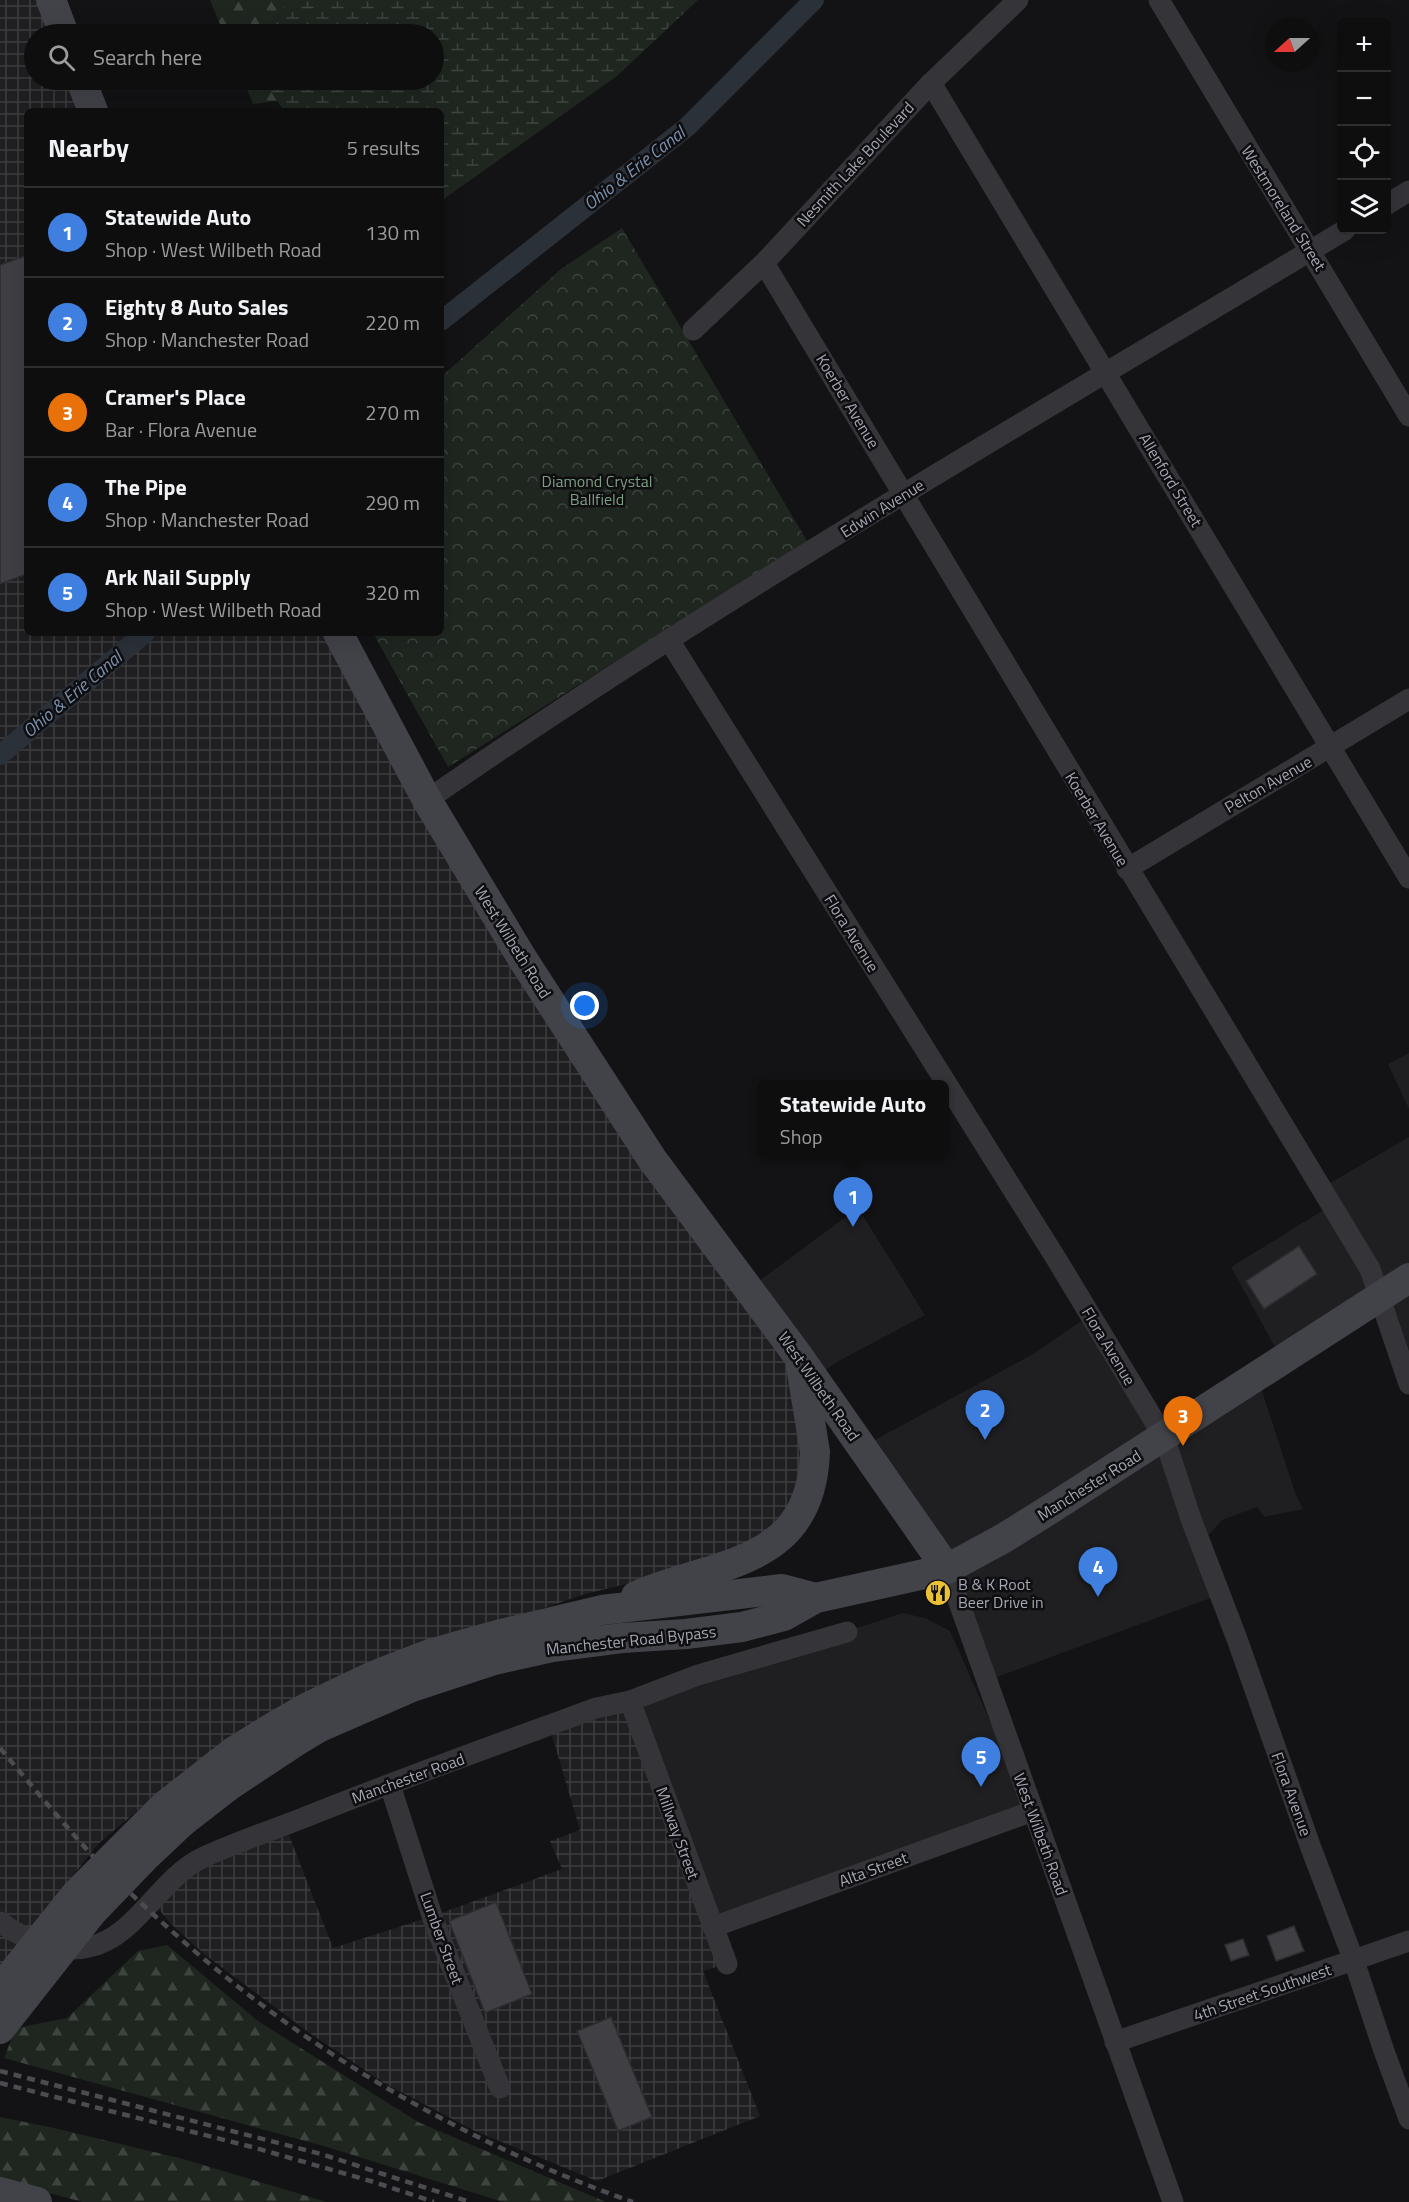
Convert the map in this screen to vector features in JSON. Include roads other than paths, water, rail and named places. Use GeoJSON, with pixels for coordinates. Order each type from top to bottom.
{"type":"FeatureCollection","features":[{"type":"Feature","properties":{"kind":"main road"},"geometry":{"type":"LineString","coordinates":[[51,0],[60,24]]}},
{"type":"Feature","properties":{"kind":"main road"},"geometry":{"type":"LineString","coordinates":[[85,90],[92,108]]}},
{"type":"Feature","properties":{"kind":"main road","name":"West Wilbeth Road"},"geometry":{"type":"LineString","coordinates":[[340,636],[427,800],[522,958],[652,1160],[799,1357],[947,1569]]}},
{"type":"Feature","properties":{"kind":"main road","name":"Manchester Road"},"geometry":{"type":"LineString","coordinates":[[947,1569],[1004,1538],[1409,1278]]}},
{"type":"Feature","properties":{"kind":"main road"},"geometry":{"type":"LineString","coordinates":[[602,1610],[680,1579],[739,1562],[779,1539],[795,1521],[810,1491],[814,1465],[799,1357]]}},
{"type":"Feature","properties":{"kind":"main road","name":"Manchester Road Bypass"},"geometry":{"type":"LineString","coordinates":[[0,2029],[93,1911],[145,1857],[172,1815],[230,1785],[295,1742],[359,1709],[423,1683],[486,1662],[552,1647],[742,1627],[784,1616],[816,1598],[947,1569]]}},
{"type":"Feature","properties":{"kind":"main road","name":"Manchester Road Bypass"},"geometry":{"type":"LineString","coordinates":[[0,1989],[77,1893],[172,1815],[224,1760],[308,1707],[373,1676],[430,1654],[602,1610],[782,1589],[816,1598]]}},
{"type":"Feature","properties":{"kind":"main road"},"geometry":{"type":"LineString","coordinates":[[0,2192],[37,2202]]}},
{"type":"Feature","properties":{"kind":"street","name":"Nesmith Lake Boulevard"},"geometry":{"type":"LineString","coordinates":[[693,330],[764,262],[931,83],[1018,0]]}},
{"type":"Feature","properties":{"kind":"street","name":"Westmoreland Street"},"geometry":{"type":"LineString","coordinates":[[1159,0],[1409,416]]}},
{"type":"Feature","properties":{"kind":"street","name":"Allenford Street"},"geometry":{"type":"LineString","coordinates":[[931,83],[1409,878]]}},
{"type":"Feature","properties":{"kind":"street"},"geometry":{"type":"LineString","coordinates":[[1391,202],[1409,191]]}},
{"type":"Feature","properties":{"kind":"street","name":"Edwin Avenue"},"geometry":{"type":"LineString","coordinates":[[427,800],[669,640],[904,494],[1338,234]]}},
{"type":"Feature","properties":{"kind":"street","name":"Koerber Avenue"},"geometry":{"type":"LineString","coordinates":[[764,262],[1127,869],[1370,1269],[1409,1384]]}},
{"type":"Feature","properties":{"kind":"street","name":"Flora Avenue"},"geometry":{"type":"LineString","coordinates":[[669,640],[944,1080]]}},
{"type":"Feature","properties":{"kind":"street","name":"Pelton Avenue"},"geometry":{"type":"LineString","coordinates":[[1127,869],[1409,699]]}},
{"type":"Feature","properties":{"kind":"street","name":"Flora Avenue"},"geometry":{"type":"LineString","coordinates":[[949,1087],[1164,1437],[1191,1519],[1354,1961],[1409,2119]]}},
{"type":"Feature","properties":{"kind":"street","name":"West Wilbeth Road"},"geometry":{"type":"LineString","coordinates":[[947,1569],[1173,2202]]}},
{"type":"Feature","properties":{"kind":"street","name":"Manchester Road"},"geometry":{"type":"LineString","coordinates":[[0,1922],[24,1937],[64,1948],[79,1949],[102,1943],[128,1926],[167,1883],[201,1859],[596,1707],[630,1701],[698,1675],[847,1632]]}},
{"type":"Feature","properties":{"kind":"street","name":"Millway Street"},"geometry":{"type":"LineString","coordinates":[[630,1701],[727,1964]]}},
{"type":"Feature","properties":{"kind":"street","name":"Lumber Street"},"geometry":{"type":"LineString","coordinates":[[390,1785],[434,1922],[500,2088]]}},
{"type":"Feature","properties":{"kind":"street","name":"Alta Street"},"geometry":{"type":"LineString","coordinates":[[713,1927],[1033,1811]]}},
{"type":"Feature","properties":{"kind":"street","name":"4th Street Southwest"},"geometry":{"type":"LineString","coordinates":[[1114,2042],[1409,1941]]}},
{"type":"Feature","properties":{"kind":"waterway","name":"Ohio & Erie Canal"},"geometry":{"type":"LineString","coordinates":[[444,319],[687,127],[814,0]]}},
{"type":"Feature","properties":{"kind":"waterway","name":"Ohio & Erie Canal"},"geometry":{"type":"LineString","coordinates":[[0,755],[141,636]]}},
{"type":"Feature","properties":{"kind":"railway"},"geometry":{"type":"LineString","coordinates":[[0,1748],[110,1875],[191,1948],[292,2027],[345,2063],[456,2126],[514,2154],[633,2202]]}},
{"type":"Feature","properties":{"kind":"railway"},"geometry":{"type":"LineString","coordinates":[[0,2071],[321,2154],[470,2202]]}},
{"type":"Feature","properties":{"kind":"railway"},"geometry":{"type":"LineString","coordinates":[[0,2083],[252,2147],[434,2202]]}},
{"type":"Feature","properties":{"kind":"place","name":"Statewide Auto"},"geometry":{"type":"Point","coordinates":[853,1227]}},
{"type":"Feature","properties":{"kind":"place","name":"Eighty 8 Auto Sales"},"geometry":{"type":"Point","coordinates":[985,1440]}},
{"type":"Feature","properties":{"kind":"place","name":"Cramer's Place"},"geometry":{"type":"Point","coordinates":[1183,1446]}},
{"type":"Feature","properties":{"kind":"place","name":"B & K Root Beer Drive in"},"geometry":{"type":"Point","coordinates":[938,1593]}},
{"type":"Feature","properties":{"kind":"place","name":"The Pipe"},"geometry":{"type":"Point","coordinates":[1098,1597]}},
{"type":"Feature","properties":{"kind":"place","name":"Ark Nail Supply"},"geometry":{"type":"Point","coordinates":[981,1787]}},
{"type":"Feature","properties":{"kind":"park label","name":"Diamond Crystal Ballfield"},"geometry":{"type":"Point","coordinates":[597,490]}}]}
